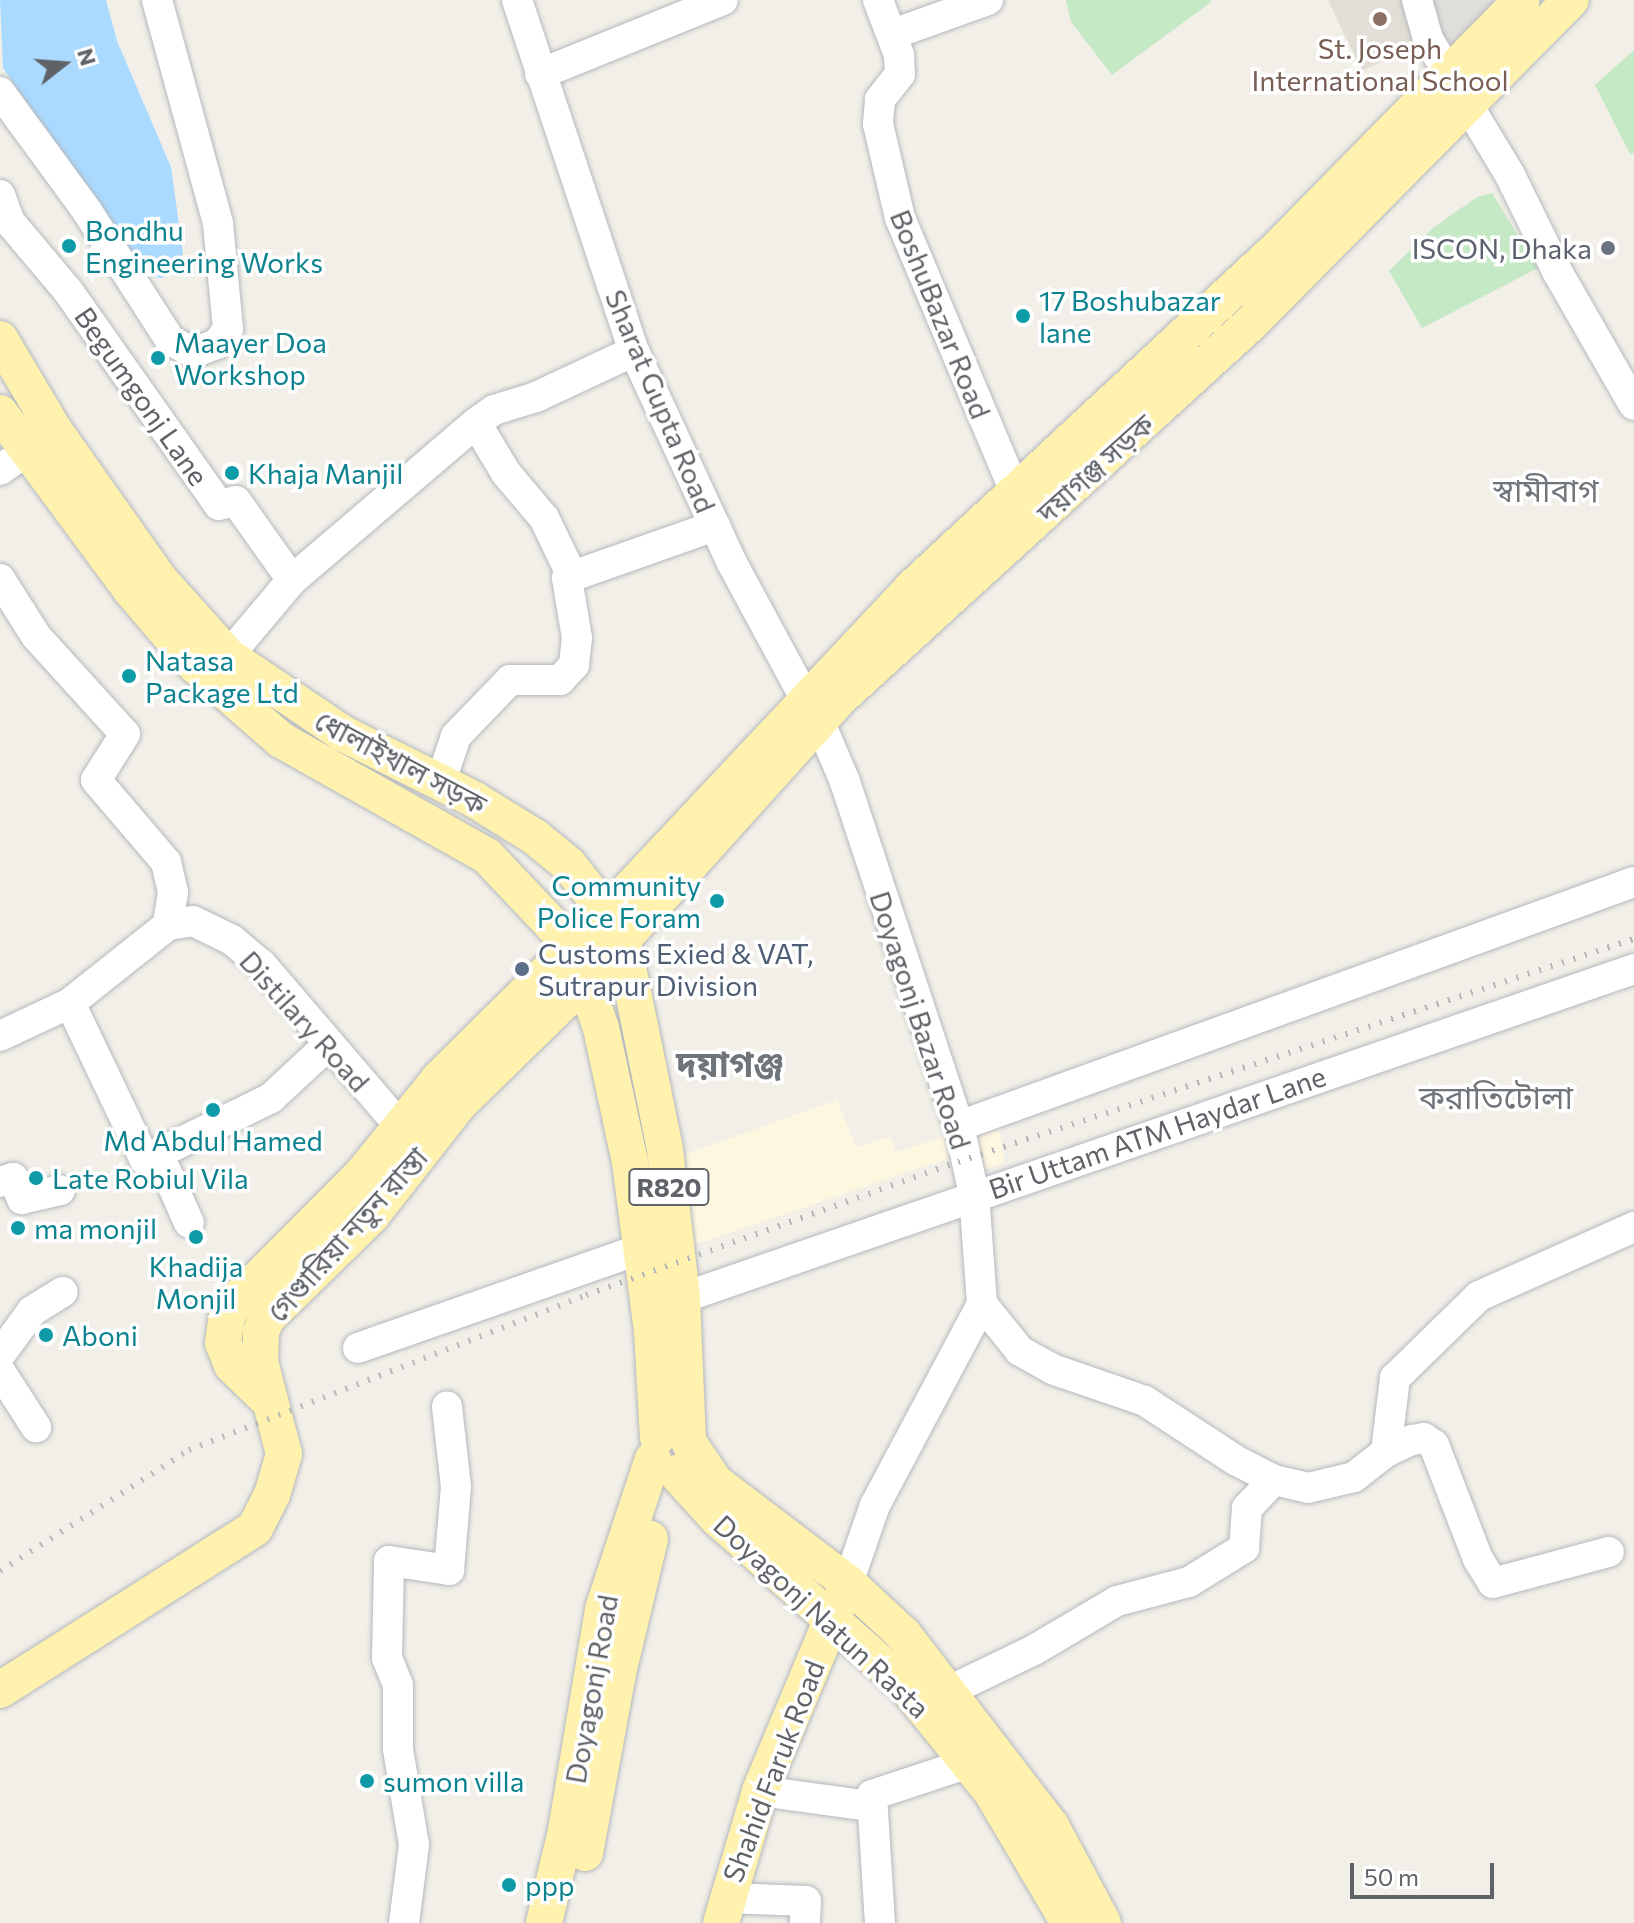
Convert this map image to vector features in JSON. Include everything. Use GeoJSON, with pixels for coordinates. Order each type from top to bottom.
{"type":"FeatureCollection","features":[{"type":"Feature","properties":{"kind":"main road","name":"দয়াগঞ্জ সড়ক"},"geometry":{"type":"LineString","coordinates":[[812,710],[923,622],[1250,324],[1458,87],[1522,0]]}},
{"type":"Feature","properties":{"kind":"main road","name":"দয়াগঞ্জ সড়ক"},"geometry":{"type":"LineString","coordinates":[[615,925],[812,710],[911,589],[1272,254],[1458,87],[1571,0]]}},
{"type":"Feature","properties":{"kind":"main road","name":"ধোলাইখাল সড়ক"},"geometry":{"type":"LineString","coordinates":[[0,339],[54,430],[159,579],[228,656],[342,733],[441,781],[535,837],[568,864],[615,925]]}},
{"type":"Feature","properties":{"kind":"main road","name":"ধোলাইখাল সড়ক"},"geometry":{"type":"LineString","coordinates":[[0,413],[13,461],[196,666],[248,715],[281,740],[487,856],[572,946]]}},
{"type":"Feature","properties":{"kind":"main road"},"geometry":{"type":"LineString","coordinates":[[270,1402],[232,1365],[223,1343],[227,1316],[238,1299],[363,1173],[400,1126],[464,1075],[572,946],[615,925]]}},
{"type":"Feature","properties":{"kind":"main road","name":"গেণ্ডারিয়া নতুন রাস্তা"},"geometry":{"type":"LineString","coordinates":[[0,1690],[255,1528],[283,1464],[282,1439],[270,1402],[259,1345],[267,1318],[372,1215],[464,1075],[587,979],[615,925]]}},
{"type":"Feature","properties":{"kind":"main road","name":"R820"},"geometry":{"type":"LineString","coordinates":[[570,1923],[639,1571],[659,1512],[673,1455],[682,1298],[665,1150],[615,925]]}},
{"type":"Feature","properties":{"kind":"main road","name":"Doyagonj Natun Rasta"},"geometry":{"type":"LineString","coordinates":[[572,946],[587,979],[614,1081],[643,1248],[673,1455],[700,1500],[831,1621],[937,1699],[1051,1826],[1103,1923]]}},
{"type":"Feature","properties":{"kind":"main road","name":"Doyagonj Natun Rasta"},"geometry":{"type":"LineString","coordinates":[[673,1455],[715,1482],[848,1583],[904,1635],[969,1763],[1069,1923]]}},
{"type":"Feature","properties":{"kind":"main road","name":"Doyagonj Road"},"geometry":{"type":"LineString","coordinates":[[544,1923],[566,1831],[603,1609],[673,1455]]}},
{"type":"Feature","properties":{"kind":"main road"},"geometry":{"type":"LineString","coordinates":[[659,1512],[676,1501],[700,1500]]}},
{"type":"Feature","properties":{"kind":"main road","name":"Shahid Faruk Road"},"geometry":{"type":"LineString","coordinates":[[724,1911],[760,1791],[848,1583]]}},
{"type":"Feature","properties":{"kind":"street"},"geometry":{"type":"LineString","coordinates":[[0,92],[87,211],[170,340],[193,353],[217,344],[228,329],[218,223],[157,0]]}},
{"type":"Feature","properties":{"kind":"street","name":"Sharat Gupta Road"},"geometry":{"type":"LineString","coordinates":[[517,0],[634,351],[715,526],[812,710]]}},
{"type":"Feature","properties":{"kind":"street"},"geometry":{"type":"LineString","coordinates":[[540,74],[723,0]]}},
{"type":"Feature","properties":{"kind":"street","name":"BoshuBazar Road"},"geometry":{"type":"LineString","coordinates":[[878,0],[893,34],[900,74],[880,100],[878,124],[900,218],[1015,492]]}},
{"type":"Feature","properties":{"kind":"street"},"geometry":{"type":"LineString","coordinates":[[893,34],[988,0]]}},
{"type":"Feature","properties":{"kind":"street"},"geometry":{"type":"LineString","coordinates":[[1417,0],[1428,39],[1458,87],[1558,273],[1625,365],[1634,405]]}},
{"type":"Feature","properties":{"kind":"street","name":"Begumgonj Lane"},"geometry":{"type":"LineString","coordinates":[[0,195],[10,222],[68,291],[179,453],[219,505],[236,501],[292,580]]}},
{"type":"Feature","properties":{"kind":"street"},"geometry":{"type":"LineString","coordinates":[[228,656],[292,580],[476,423],[494,410],[536,397],[634,351]]}},
{"type":"Feature","properties":{"kind":"street"},"geometry":{"type":"LineString","coordinates":[[476,423],[506,473],[544,518],[572,576]]}},
{"type":"Feature","properties":{"kind":"street"},"geometry":{"type":"LineString","coordinates":[[13,461],[54,430]]}},
{"type":"Feature","properties":{"kind":"street"},"geometry":{"type":"LineString","coordinates":[[441,781],[456,736],[510,680],[560,680],[574,665],[577,638],[567,578],[715,526]]}},
{"type":"Feature","properties":{"kind":"street"},"geometry":{"type":"LineString","coordinates":[[0,579],[36,636],[125,734],[96,780],[166,862],[173,892],[168,925],[70,1003],[0,1036]]}},
{"type":"Feature","properties":{"kind":"street","name":"Doyagonj Bazar Road"},"geometry":{"type":"LineString","coordinates":[[812,710],[845,782],[959,1126],[974,1194],[982,1304]]}},
{"type":"Feature","properties":{"kind":"street"},"geometry":{"type":"LineString","coordinates":[[959,1126],[1634,882]]}},
{"type":"Feature","properties":{"kind":"street","name":"Distilary Road"},"geometry":{"type":"LineString","coordinates":[[168,925],[193,921],[232,940],[261,964],[327,1046],[400,1126]]}},
{"type":"Feature","properties":{"kind":"street","name":"Bir Uttam ATM Haydar Lane"},"geometry":{"type":"LineString","coordinates":[[682,1298],[974,1194],[1634,969]]}},
{"type":"Feature","properties":{"kind":"street"},"geometry":{"type":"LineString","coordinates":[[70,1003],[145,1160],[271,1098],[327,1046]]}},
{"type":"Feature","properties":{"kind":"street"},"geometry":{"type":"LineString","coordinates":[[159,1155],[189,1223]]}},
{"type":"Feature","properties":{"kind":"street"},"geometry":{"type":"LineString","coordinates":[[0,1182],[13,1178],[22,1199],[60,1190]]}},
{"type":"Feature","properties":{"kind":"street"},"geometry":{"type":"LineString","coordinates":[[1386,1452],[1395,1378],[1449,1321],[1479,1296],[1634,1227]]}},
{"type":"Feature","properties":{"kind":"street"},"geometry":{"type":"LineString","coordinates":[[358,1348],[643,1248]]}},
{"type":"Feature","properties":{"kind":"street"},"geometry":{"type":"LineString","coordinates":[[0,1355],[32,1311],[62,1292]]}},
{"type":"Feature","properties":{"kind":"street"},"geometry":{"type":"LineString","coordinates":[[848,1583],[875,1505],[982,1304],[1020,1351],[1052,1369],[1145,1401],[1274,1480],[1308,1488],[1354,1477],[1386,1452],[1424,1438],[1434,1445],[1478,1559],[1493,1583],[1609,1552]]}},
{"type":"Feature","properties":{"kind":"street"},"geometry":{"type":"LineString","coordinates":[[0,1371],[36,1427]]}},
{"type":"Feature","properties":{"kind":"street"},"geometry":{"type":"LineString","coordinates":[[404,1923],[414,1845],[398,1749],[398,1685],[387,1658],[389,1561],[449,1570],[456,1487],[447,1407]]}},
{"type":"Feature","properties":{"kind":"street"},"geometry":{"type":"LineString","coordinates":[[937,1699],[1034,1650],[1117,1601],[1189,1582],[1244,1548],[1247,1508],[1274,1480]]}},
{"type":"Feature","properties":{"kind":"street"},"geometry":{"type":"LineString","coordinates":[[880,1923],[870,1806],[872,1795],[969,1763]]}},
{"type":"Feature","properties":{"kind":"street"},"geometry":{"type":"LineString","coordinates":[[760,1791],[870,1806]]}},
{"type":"Feature","properties":{"kind":"street"},"geometry":{"type":"LineString","coordinates":[[724,1911],[806,1901],[805,1923]]}},
{"type":"Feature","properties":{"kind":"shaded area","name":"St. Joseph International School"},"geometry":{"type":"Polygon","coordinates":[[[1328,0],[1417,0],[1428,39],[1362,71],[1328,0]]]}},
{"type":"Feature","properties":{"kind":"shaded area"},"geometry":{"type":"Polygon","coordinates":[[[1433,0],[1522,0],[1450,73],[1433,0]]]}},
{"type":"Feature","properties":{"kind":"shaded area"},"geometry":{"type":"Polygon","coordinates":[[[837,1100],[856,1147],[890,1137],[895,1152],[952,1134],[959,1155],[684,1248],[677,1157],[837,1100]]]}},
{"type":"Feature","properties":{"kind":"shaded area"},"geometry":{"type":"Polygon","coordinates":[[[999,1128],[1005,1162],[979,1171],[973,1135],[999,1128]]]}},
{"type":"Feature","properties":{"kind":"green space"},"geometry":{"type":"Polygon","coordinates":[[[1066,0],[1211,2],[1112,75],[1071,22],[1066,0]]]}},
{"type":"Feature","properties":{"kind":"green space"},"geometry":{"type":"Polygon","coordinates":[[[1634,50],[1634,153],[1630,154],[1595,85],[1634,50]]]}},
{"type":"Feature","properties":{"kind":"green space"},"geometry":{"type":"Polygon","coordinates":[[[1492,193],[1538,268],[1422,328],[1389,271],[1433,228],[1477,197],[1492,193]]]}},
{"type":"Feature","properties":{"kind":"water"},"geometry":{"type":"Polygon","coordinates":[[[0,0],[106,0],[117,41],[171,167],[183,253],[178,269],[162,278],[144,276],[3,68],[0,0]]]}},
{"type":"Feature","properties":{"kind":"railway"},"geometry":{"type":"LineString","coordinates":[[0,1571],[189,1450],[586,1295],[958,1162],[1634,939]]}},
{"type":"Feature","properties":{"kind":"place","name":"St. Joseph International School"},"geometry":{"type":"Point","coordinates":[1380,19]}},
{"type":"Feature","properties":{"kind":"place","name":"Bondhu Engineering Works"},"geometry":{"type":"Point","coordinates":[69,246]}},
{"type":"Feature","properties":{"kind":"place","name":"ISCON, Dhaka"},"geometry":{"type":"Point","coordinates":[1608,248]}},
{"type":"Feature","properties":{"kind":"place","name":"17 Boshubazar lane"},"geometry":{"type":"Point","coordinates":[1023,316]}},
{"type":"Feature","properties":{"kind":"place","name":"Maayer Doa Workshop"},"geometry":{"type":"Point","coordinates":[158,358]}},
{"type":"Feature","properties":{"kind":"place","name":"Khaja Manjil"},"geometry":{"type":"Point","coordinates":[232,473]}},
{"type":"Feature","properties":{"kind":"place","name":"Natasa Package Ltd"},"geometry":{"type":"Point","coordinates":[129,676]}},
{"type":"Feature","properties":{"kind":"place","name":"Community Police Foram"},"geometry":{"type":"Point","coordinates":[717,901]}},
{"type":"Feature","properties":{"kind":"place","name":"Customs Exied & VAT, Sutrapur Division"},"geometry":{"type":"Point","coordinates":[522,969]}},
{"type":"Feature","properties":{"kind":"place","name":"Md Abdul Hamed"},"geometry":{"type":"Point","coordinates":[213,1110]}},
{"type":"Feature","properties":{"kind":"place","name":"Late Robiul Vila"},"geometry":{"type":"Point","coordinates":[36,1178]}},
{"type":"Feature","properties":{"kind":"place","name":"ma monjil"},"geometry":{"type":"Point","coordinates":[18,1228]}},
{"type":"Feature","properties":{"kind":"place","name":"Khadija Monjil"},"geometry":{"type":"Point","coordinates":[196,1237]}},
{"type":"Feature","properties":{"kind":"place","name":"Aboni"},"geometry":{"type":"Point","coordinates":[46,1335]}},
{"type":"Feature","properties":{"kind":"place","name":"sumon villa"},"geometry":{"type":"Point","coordinates":[367,1781]}},
{"type":"Feature","properties":{"kind":"place","name":"ppp"},"geometry":{"type":"Point","coordinates":[509,1885]}},
{"type":"Feature","properties":{"kind":"district","name":"স্বামীবাগ"},"geometry":{"type":"Point","coordinates":[1546,489]}},
{"type":"Feature","properties":{"kind":"district","name":"দয়াগঞ্জ"},"geometry":{"type":"Point","coordinates":[730,1063]}},
{"type":"Feature","properties":{"kind":"district","name":"করাতিটোলা"},"geometry":{"type":"Point","coordinates":[1496,1096]}}]}
